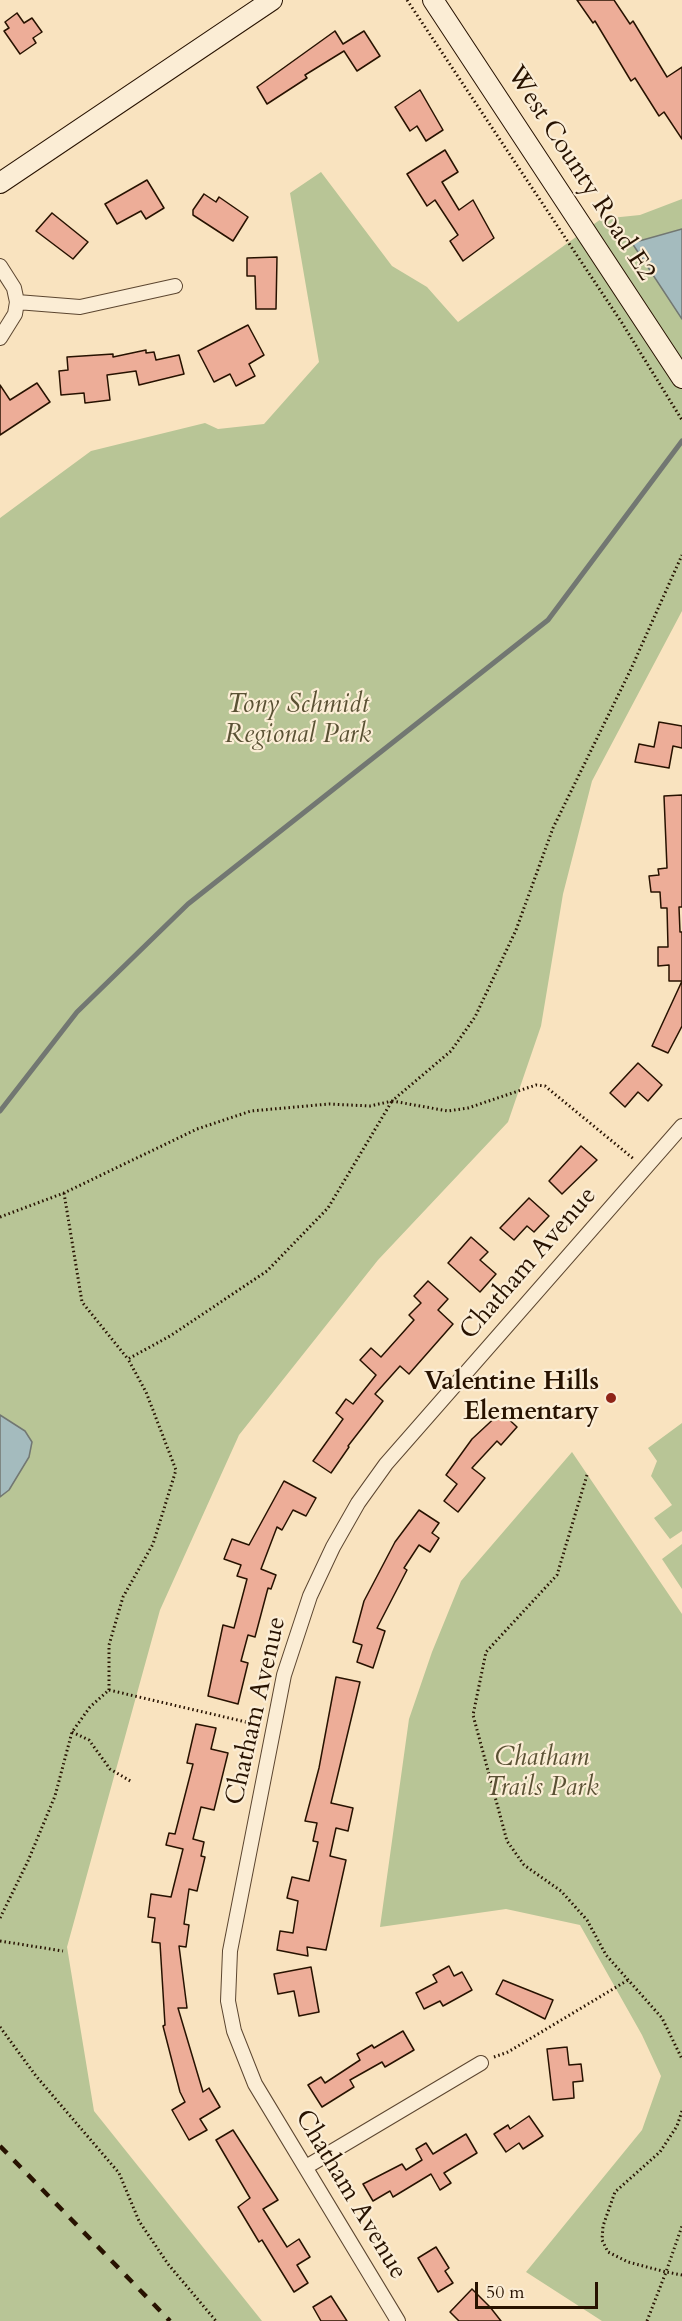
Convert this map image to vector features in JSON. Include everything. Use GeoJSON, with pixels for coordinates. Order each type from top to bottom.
{"type":"FeatureCollection","features":[{"type":"Feature","properties":{"kind":"street"},"geometry":{"type":"LineString","coordinates":[[0,183],[272,0]]}},
{"type":"Feature","properties":{"kind":"street","name":"West County Road E2"},"geometry":{"type":"LineString","coordinates":[[433,0],[682,378]]}},
{"type":"Feature","properties":{"kind":"street"},"geometry":{"type":"LineString","coordinates":[[0,266],[14,288],[17,302],[15,314],[0,338]]}},
{"type":"Feature","properties":{"kind":"street"},"geometry":{"type":"LineString","coordinates":[[17,302],[80,307],[176,286]]}},
{"type":"Feature","properties":{"kind":"street","name":"Chatham Avenue"},"geometry":{"type":"LineString","coordinates":[[398,2321],[255,2084],[234,2031],[228,2001],[230,1951],[287,1665],[310,1596],[333,1547],[358,1503],[386,1464],[682,1126]]}},
{"type":"Feature","properties":{"kind":"street"},"geometry":{"type":"LineString","coordinates":[[306,2167],[481,2063]]}},
{"type":"Feature","properties":{"kind":"path"},"geometry":{"type":"LineString","coordinates":[[407,0],[622,323],[682,420]]}},
{"type":"Feature","properties":{"kind":"path"},"geometry":{"type":"LineString","coordinates":[[128,1359],[170,1336],[267,1271],[328,1208],[392,1101],[451,1051],[475,1017],[516,930],[553,828],[631,669],[682,555]]}},
{"type":"Feature","properties":{"kind":"path"},"geometry":{"type":"LineString","coordinates":[[0,1217],[64,1192],[197,1129],[251,1111],[329,1104],[370,1106],[392,1101],[448,1111],[468,1108],[536,1085],[545,1086],[645,1168]]}},
{"type":"Feature","properties":{"kind":"path"},"geometry":{"type":"LineString","coordinates":[[0,1918],[28,1861],[55,1796],[72,1732],[90,1707],[109,1690],[109,1645],[123,1597],[153,1544],[176,1470],[146,1392],[128,1359],[82,1302],[64,1192]]}},
{"type":"Feature","properties":{"kind":"path"},"geometry":{"type":"LineString","coordinates":[[587,1475],[557,1575],[486,1652],[473,1715],[507,1841],[524,1865],[561,1891],[587,1920],[606,1955],[662,2018],[682,2059]]}},
{"type":"Feature","properties":{"kind":"path"},"geometry":{"type":"LineString","coordinates":[[109,1690],[274,1728]]}},
{"type":"Feature","properties":{"kind":"path"},"geometry":{"type":"LineString","coordinates":[[72,1732],[89,1740],[110,1769],[132,1782]]}},
{"type":"Feature","properties":{"kind":"path"},"geometry":{"type":"LineString","coordinates":[[0,1941],[63,1951]]}},
{"type":"Feature","properties":{"kind":"path"},"geometry":{"type":"LineString","coordinates":[[481,2063],[508,2052],[628,1980]]}},
{"type":"Feature","properties":{"kind":"path"},"geometry":{"type":"LineString","coordinates":[[0,2027],[36,2076],[119,2173],[139,2221],[168,2264],[216,2321]]}},
{"type":"Feature","properties":{"kind":"path"},"geometry":{"type":"LineString","coordinates":[[682,2111],[677,2126],[660,2152],[615,2192],[603,2226],[602,2240],[608,2252],[628,2262],[682,2275]]}},
{"type":"Feature","properties":{"kind":"path"},"geometry":{"type":"LineString","coordinates":[[677,2126],[682,2127]]}},
{"type":"Feature","properties":{"kind":"path"},"geometry":{"type":"LineString","coordinates":[[647,2321],[682,2226]]}},
{"type":"Feature","properties":{"kind":"green space","name":"Tony Schmidt Regional Park"},"geometry":{"type":"Polygon","coordinates":[[[321,172],[392,266],[427,287],[458,322],[601,219],[640,215],[682,199],[682,611],[592,781],[563,894],[541,1026],[508,1122],[378,1260],[239,1435],[160,1610],[67,1947],[94,2111],[262,2321],[0,2321],[0,518],[91,451],[205,423],[218,429],[264,424],[319,362],[290,193],[321,172]]]}},
{"type":"Feature","properties":{"kind":"green space"},"geometry":{"type":"Polygon","coordinates":[[[682,1423],[682,1531],[670,1539],[654,1518],[672,1505],[651,1476],[657,1461],[648,1448],[682,1423]]]}},
{"type":"Feature","properties":{"kind":"green space","name":"Chatham Trails Park"},"geometry":{"type":"Polygon","coordinates":[[[572,1452],[682,1614],[682,2321],[602,2321],[526,2272],[642,2130],[661,2076],[642,2035],[580,1925],[506,1909],[380,1927],[409,1719],[432,1652],[461,1581],[572,1452]]]}},
{"type":"Feature","properties":{"kind":"green space"},"geometry":{"type":"Polygon","coordinates":[[[682,1544],[682,1589],[662,1559],[682,1544]]]}},
{"type":"Feature","properties":{"kind":"water"},"geometry":{"type":"Polygon","coordinates":[[[682,229],[682,319],[632,243],[682,229]]]}},
{"type":"Feature","properties":{"kind":"water"},"geometry":{"type":"Polygon","coordinates":[[[0,1415],[25,1431],[32,1442],[29,1457],[9,1490],[0,1497],[0,1415]]]}},
{"type":"Feature","properties":{"kind":"building"},"geometry":{"type":"Polygon","coordinates":[[[577,0],[614,0],[630,24],[633,21],[667,77],[682,67],[682,139],[664,112],[659,116],[635,78],[631,81],[595,21],[593,23],[577,0]]]}},
{"type":"Feature","properties":{"kind":"building"},"geometry":{"type":"Polygon","coordinates":[[[17,13],[24,23],[32,18],[42,32],[33,38],[36,43],[20,54],[4,31],[9,28],[5,22],[17,13]]]}},
{"type":"Feature","properties":{"kind":"building"},"geometry":{"type":"Polygon","coordinates":[[[335,31],[343,44],[364,31],[380,56],[357,71],[344,51],[305,75],[307,78],[267,104],[257,87],[335,31]]]}},
{"type":"Feature","properties":{"kind":"building"},"geometry":{"type":"Polygon","coordinates":[[[420,90],[443,130],[426,141],[417,126],[410,131],[395,107],[420,90]]]}},
{"type":"Feature","properties":{"kind":"building"},"geometry":{"type":"Polygon","coordinates":[[[445,150],[458,172],[442,182],[459,210],[473,200],[494,238],[463,261],[450,241],[458,235],[435,200],[427,206],[407,174],[445,150]]]}},
{"type":"Feature","properties":{"kind":"building"},"geometry":{"type":"Polygon","coordinates":[[[147,180],[164,208],[146,219],[141,211],[117,224],[105,204],[147,180]]]}},
{"type":"Feature","properties":{"kind":"building"},"geometry":{"type":"Polygon","coordinates":[[[204,194],[216,202],[219,197],[248,217],[233,241],[193,215],[193,210],[204,194]]]}},
{"type":"Feature","properties":{"kind":"building"},"geometry":{"type":"Polygon","coordinates":[[[52,213],[88,242],[73,259],[36,231],[52,213]]]}},
{"type":"Feature","properties":{"kind":"building"},"geometry":{"type":"Polygon","coordinates":[[[277,257],[276,309],[256,309],[255,276],[247,276],[247,258],[277,257]]]}},
{"type":"Feature","properties":{"kind":"building"},"geometry":{"type":"Polygon","coordinates":[[[248,325],[264,355],[249,364],[255,376],[236,386],[230,374],[214,382],[198,351],[248,325]]]}},
{"type":"Feature","properties":{"kind":"building"},"geometry":{"type":"Polygon","coordinates":[[[146,350],[146,353],[154,352],[156,360],[179,355],[184,374],[139,385],[136,371],[107,375],[110,400],[85,403],[84,393],[61,395],[59,371],[68,370],[67,357],[113,354],[113,357],[146,350]]]}},
{"type":"Feature","properties":{"kind":"building"},"geometry":{"type":"Polygon","coordinates":[[[37,383],[50,402],[0,435],[0,385],[10,400],[37,383]]]}},
{"type":"Feature","properties":{"kind":"building"},"geometry":{"type":"Polygon","coordinates":[[[659,722],[682,726],[682,748],[673,746],[669,768],[635,762],[639,744],[654,747],[659,722]]]}},
{"type":"Feature","properties":{"kind":"building"},"geometry":{"type":"Polygon","coordinates":[[[682,795],[682,907],[679,907],[680,932],[682,932],[682,981],[669,981],[669,965],[658,966],[658,947],[668,947],[667,908],[661,908],[660,892],[651,892],[649,876],[659,875],[658,869],[667,868],[664,796],[682,795]]]}},
{"type":"Feature","properties":{"kind":"building"},"geometry":{"type":"Polygon","coordinates":[[[682,981],[682,1026],[668,1053],[652,1046],[682,981]]]}},
{"type":"Feature","properties":{"kind":"building"},"geometry":{"type":"Polygon","coordinates":[[[638,1063],[662,1085],[648,1101],[638,1092],[625,1107],[610,1093],[638,1063]]]}},
{"type":"Feature","properties":{"kind":"building"},"geometry":{"type":"Polygon","coordinates":[[[581,1146],[597,1160],[562,1194],[549,1181],[581,1146]]]}},
{"type":"Feature","properties":{"kind":"building"},"geometry":{"type":"Polygon","coordinates":[[[529,1198],[549,1216],[534,1232],[527,1226],[514,1240],[500,1228],[529,1198]]]}},
{"type":"Feature","properties":{"kind":"building"},"geometry":{"type":"Polygon","coordinates":[[[471,1237],[488,1252],[480,1260],[496,1274],[480,1292],[448,1263],[471,1237]]]}},
{"type":"Feature","properties":{"kind":"building"},"geometry":{"type":"Polygon","coordinates":[[[428,1281],[448,1299],[438,1310],[453,1324],[409,1374],[400,1366],[375,1394],[383,1401],[348,1446],[331,1473],[313,1461],[343,1419],[336,1413],[346,1399],[353,1404],[376,1375],[360,1360],[371,1348],[381,1357],[414,1320],[409,1315],[421,1303],[414,1296],[428,1281]]]}},
{"type":"Feature","properties":{"kind":"building"},"geometry":{"type":"Polygon","coordinates":[[[501,1412],[517,1427],[501,1445],[497,1441],[472,1468],[485,1478],[458,1512],[444,1501],[457,1484],[446,1475],[472,1439],[501,1412]]]}},
{"type":"Feature","properties":{"kind":"building"},"geometry":{"type":"Polygon","coordinates":[[[284,1481],[316,1498],[306,1516],[293,1510],[282,1530],[277,1527],[261,1569],[276,1575],[271,1589],[268,1588],[255,1637],[248,1635],[241,1661],[248,1663],[238,1704],[208,1696],[223,1625],[234,1628],[247,1579],[237,1576],[241,1565],[224,1559],[232,1539],[249,1545],[284,1481]]]}},
{"type":"Feature","properties":{"kind":"building"},"geometry":{"type":"Polygon","coordinates":[[[419,1510],[439,1523],[432,1533],[439,1538],[430,1552],[419,1545],[404,1568],[407,1570],[377,1628],[385,1631],[373,1668],[357,1662],[362,1645],[353,1642],[364,1601],[395,1542],[419,1510]]]}},
{"type":"Feature","properties":{"kind":"building"},"geometry":{"type":"Polygon","coordinates":[[[336,1677],[360,1682],[331,1803],[353,1808],[348,1831],[336,1828],[330,1856],[346,1860],[326,1950],[307,1947],[308,1956],[277,1950],[280,1931],[293,1933],[298,1901],[287,1898],[292,1877],[309,1881],[318,1842],[313,1841],[317,1823],[305,1821],[319,1768],[336,1677]]]}},
{"type":"Feature","properties":{"kind":"building"},"geometry":{"type":"Polygon","coordinates":[[[196,1724],[216,1728],[211,1749],[228,1753],[214,1810],[201,1807],[193,1839],[204,1842],[201,1856],[205,1857],[197,1891],[189,1889],[184,1924],[189,1925],[186,1947],[179,1946],[187,2008],[178,2008],[203,2092],[209,2088],[220,2107],[200,2119],[207,2130],[189,2140],[172,2110],[185,2102],[180,2092],[163,2026],[165,2025],[160,1943],[152,1942],[155,1918],[148,1917],[151,1894],[171,1897],[183,1849],[166,1845],[169,1833],[175,1834],[193,1764],[187,1763],[196,1724]]]}},
{"type":"Feature","properties":{"kind":"building"},"geometry":{"type":"Polygon","coordinates":[[[449,1966],[454,1976],[462,1972],[472,1990],[443,2006],[440,2001],[424,2009],[416,1993],[437,1982],[433,1975],[449,1966]]]}},
{"type":"Feature","properties":{"kind":"building"},"geometry":{"type":"Polygon","coordinates":[[[311,1967],[319,2012],[299,2016],[294,1991],[278,1994],[274,1974],[311,1967]]]}},
{"type":"Feature","properties":{"kind":"building"},"geometry":{"type":"Polygon","coordinates":[[[503,1980],[553,2000],[545,2019],[496,1994],[503,1980]]]}},
{"type":"Feature","properties":{"kind":"building"},"geometry":{"type":"Polygon","coordinates":[[[403,2031],[414,2050],[385,2067],[382,2062],[350,2080],[354,2087],[322,2107],[308,2085],[321,2077],[325,2083],[360,2060],[357,2054],[372,2045],[374,2048],[403,2031]]]}},
{"type":"Feature","properties":{"kind":"building"},"geometry":{"type":"Polygon","coordinates":[[[567,2047],[569,2065],[581,2064],[583,2081],[573,2082],[574,2098],[553,2100],[547,2049],[567,2047]]]}},
{"type":"Feature","properties":{"kind":"building"},"geometry":{"type":"Polygon","coordinates":[[[529,2116],[543,2136],[523,2149],[519,2143],[506,2152],[494,2134],[508,2125],[510,2129],[529,2116]]]}},
{"type":"Feature","properties":{"kind":"building"},"geometry":{"type":"Polygon","coordinates":[[[233,2130],[278,2200],[263,2209],[287,2247],[299,2239],[310,2257],[297,2265],[308,2283],[294,2292],[262,2240],[259,2242],[238,2207],[250,2198],[216,2140],[233,2130]]]}},
{"type":"Feature","properties":{"kind":"building"},"geometry":{"type":"Polygon","coordinates":[[[466,2134],[477,2153],[444,2173],[451,2183],[440,2190],[431,2174],[393,2197],[390,2191],[373,2201],[363,2184],[402,2164],[406,2170],[422,2160],[416,2149],[426,2143],[433,2154],[466,2134]]]}},
{"type":"Feature","properties":{"kind":"building"},"geometry":{"type":"Polygon","coordinates":[[[436,2247],[449,2268],[445,2271],[453,2283],[438,2292],[418,2258],[436,2247]]]}},
{"type":"Feature","properties":{"kind":"building"},"geometry":{"type":"Polygon","coordinates":[[[472,2289],[501,2321],[459,2321],[450,2312],[472,2289]]]}},
{"type":"Feature","properties":{"kind":"building"},"geometry":{"type":"Polygon","coordinates":[[[331,2296],[347,2321],[321,2321],[313,2307],[331,2296]]]}},
{"type":"Feature","properties":{"kind":"waterway"},"geometry":{"type":"LineString","coordinates":[[0,1111],[77,1012],[188,904],[548,620],[682,441]]}},
{"type":"Feature","properties":{"kind":"railway"},"geometry":{"type":"LineString","coordinates":[[0,2146],[170,2321]]}},
{"type":"Feature","properties":{"kind":"place","name":"Valentine Hills Elementary"},"geometry":{"type":"Point","coordinates":[611,1398]}}]}
